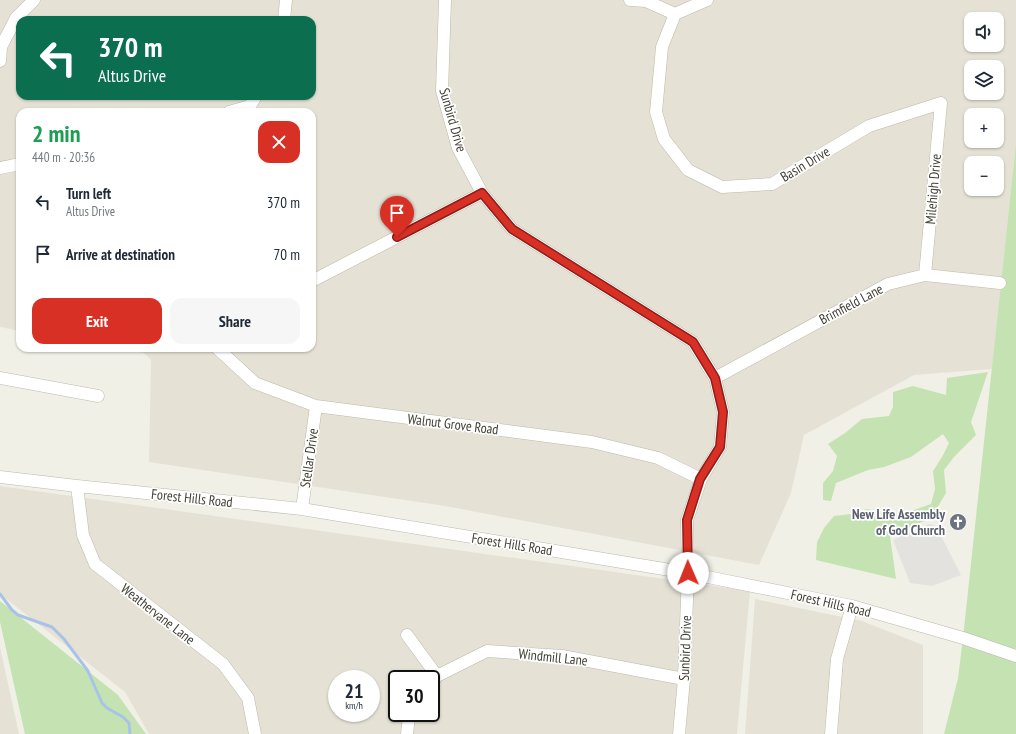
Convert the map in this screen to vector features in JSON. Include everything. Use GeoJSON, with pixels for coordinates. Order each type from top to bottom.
{"type":"FeatureCollection","features":[{"type":"Feature","properties":{"kind":"street"},"geometry":{"type":"LineString","coordinates":[[18,16],[34,0]]}},
{"type":"Feature","properties":{"kind":"street"},"geometry":{"type":"LineString","coordinates":[[284,16],[286,0]]}},
{"type":"Feature","properties":{"kind":"street","name":"Sunbird Drive"},"geometry":{"type":"LineString","coordinates":[[445,0],[442,91],[458,148],[482,193],[512,229],[693,342],[715,378],[723,412],[720,447],[700,479],[687,520],[688,573],[684,679],[679,734]]}},
{"type":"Feature","properties":{"kind":"street"},"geometry":{"type":"LineString","coordinates":[[630,0],[646,1],[674,14],[707,0]]}},
{"type":"Feature","properties":{"kind":"street","name":"Basin Drive"},"geometry":{"type":"LineString","coordinates":[[674,14],[662,47],[656,112],[664,138],[688,170],[722,187],[772,184],[869,126],[941,103]]}},
{"type":"Feature","properties":{"kind":"street"},"geometry":{"type":"LineString","coordinates":[[0,61],[1,48],[16,18]]}},
{"type":"Feature","properties":{"kind":"street"},"geometry":{"type":"LineString","coordinates":[[243,108],[250,106],[254,100]]}},
{"type":"Feature","properties":{"kind":"street","name":"Milehigh Drive"},"geometry":{"type":"LineString","coordinates":[[925,275],[941,103]]}},
{"type":"Feature","properties":{"kind":"street"},"geometry":{"type":"LineString","coordinates":[[0,168],[16,165]]}},
{"type":"Feature","properties":{"kind":"street"},"geometry":{"type":"LineString","coordinates":[[316,279],[482,193]]}},
{"type":"Feature","properties":{"kind":"street","name":"Brimfield Lane"},"geometry":{"type":"LineString","coordinates":[[715,378],[888,284],[925,275],[1000,283]]}},
{"type":"Feature","properties":{"kind":"street","name":"Walnut Grove Road"},"geometry":{"type":"LineString","coordinates":[[222,352],[255,383],[316,406],[592,442],[658,458],[700,479]]}},
{"type":"Feature","properties":{"kind":"street"},"geometry":{"type":"LineString","coordinates":[[0,378],[98,396]]}},
{"type":"Feature","properties":{"kind":"street","name":"Stellar Drive"},"geometry":{"type":"LineString","coordinates":[[302,509],[316,406]]}},
{"type":"Feature","properties":{"kind":"street","name":"Forest Hills Road"},"geometry":{"type":"LineString","coordinates":[[0,477],[302,509],[688,573],[852,606],[963,638],[1016,656]]}},
{"type":"Feature","properties":{"kind":"street","name":"Weathervane Lane"},"geometry":{"type":"LineString","coordinates":[[77,486],[83,535],[95,564],[223,664],[248,698],[255,734]]}},
{"type":"Feature","properties":{"kind":"street"},"geometry":{"type":"LineString","coordinates":[[831,734],[837,659],[852,606]]}},
{"type":"Feature","properties":{"kind":"street"},"geometry":{"type":"LineString","coordinates":[[407,635],[428,670]]}},
{"type":"Feature","properties":{"kind":"street","name":"Windmill Lane"},"geometry":{"type":"LineString","coordinates":[[440,677],[487,651],[562,656],[684,679]]}},
{"type":"Feature","properties":{"kind":"street"},"geometry":{"type":"LineString","coordinates":[[407,734],[408,722]]}},
{"type":"Feature","properties":{"kind":"shaded area"},"geometry":{"type":"Polygon","coordinates":[[[0,0],[1016,0],[1016,143],[992,369],[914,375],[804,435],[791,493],[759,565],[445,506],[149,462],[151,360],[144,353],[139,352],[316,352],[316,108],[16,108],[16,330],[0,327],[0,0]]]}},
{"type":"Feature","properties":{"kind":"shaded area"},"geometry":{"type":"Polygon","coordinates":[[[0,486],[750,591],[737,734],[149,734],[125,692],[0,594],[0,486]]]}},
{"type":"Feature","properties":{"kind":"shaded area"},"geometry":{"type":"Polygon","coordinates":[[[929,524],[936,526],[961,575],[932,586],[910,583],[893,540],[929,524]]]}},
{"type":"Feature","properties":{"kind":"shaded area"},"geometry":{"type":"Polygon","coordinates":[[[755,599],[862,621],[923,645],[923,734],[745,734],[755,599]]]}},
{"type":"Feature","properties":{"kind":"shaded area"},"geometry":{"type":"Polygon","coordinates":[[[0,647],[19,734],[0,734],[0,647]]]}},
{"type":"Feature","properties":{"kind":"green space"},"geometry":{"type":"Polygon","coordinates":[[[1016,143],[1016,734],[944,734],[958,678],[963,638],[1016,143]]]}},
{"type":"Feature","properties":{"kind":"green space"},"geometry":{"type":"Polygon","coordinates":[[[988,372],[971,422],[976,435],[954,457],[944,470],[946,493],[931,518],[890,536],[896,579],[816,560],[817,542],[824,528],[834,516],[851,514],[867,509],[900,515],[931,504],[935,489],[933,471],[949,443],[943,434],[911,457],[884,467],[868,470],[836,483],[831,501],[823,500],[823,483],[833,471],[837,456],[828,444],[845,433],[862,419],[889,416],[893,407],[893,392],[913,386],[946,395],[947,378],[988,372]]]}},
{"type":"Feature","properties":{"kind":"green space"},"geometry":{"type":"Polygon","coordinates":[[[0,601],[118,695],[146,734],[25,734],[0,622],[0,601]]]}},
{"type":"Feature","properties":{"kind":"waterway"},"geometry":{"type":"LineString","coordinates":[[0,594],[12,610],[18,615],[52,627],[64,639],[88,671],[102,703],[107,708],[123,717],[129,723],[130,734]]}},
{"type":"Feature","properties":{"kind":"place","name":"New Life Assembly of God Church"},"geometry":{"type":"Point","coordinates":[958,522]}},
{"type":"Feature","properties":{"kind":"route"},"geometry":{"type":"LineString","coordinates":[[397,237],[482,193],[512,229],[693,342],[715,378],[723,412],[720,447],[700,479],[687,520],[688,573]]}}]}
